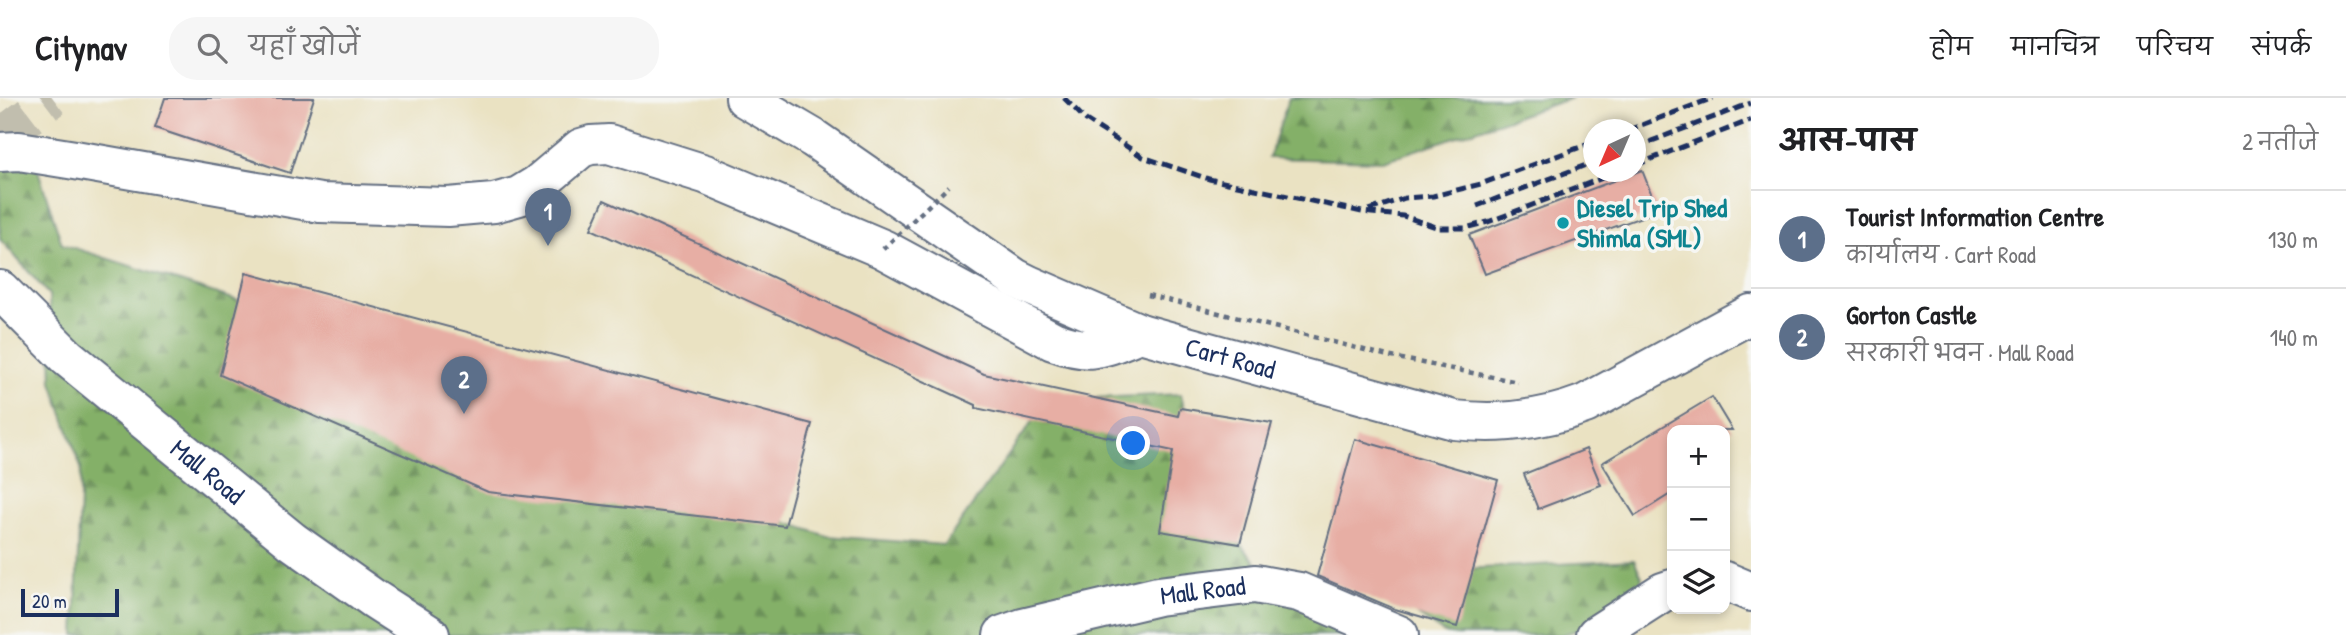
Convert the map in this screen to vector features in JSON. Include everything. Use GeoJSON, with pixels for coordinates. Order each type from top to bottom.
{"type":"FeatureCollection","features":[{"type":"Feature","properties":{"kind":"street","name":"Cart Road"},"geometry":{"type":"LineString","coordinates":[[745,98],[813,138],[1015,278],[1140,333],[1454,420],[1492,423],[1551,416],[1585,404],[1751,314]]}},
{"type":"Feature","properties":{"kind":"street"},"geometry":{"type":"LineString","coordinates":[[0,152],[19,151],[320,203],[449,206],[494,204],[519,196],[537,185],[581,148],[609,144],[623,146],[705,174],[883,249],[1034,332],[1075,349],[1099,348],[1140,333]]}},
{"type":"Feature","properties":{"kind":"street","name":"Mall Road"},"geometry":{"type":"LineString","coordinates":[[0,290],[67,357],[282,533],[374,599],[430,635]]}},
{"type":"Feature","properties":{"kind":"street"},"geometry":{"type":"LineString","coordinates":[[1730,583],[1751,592]]}},
{"type":"Feature","properties":{"kind":"street","name":"Mall Road"},"geometry":{"type":"LineString","coordinates":[[1003,635],[1158,596],[1255,584],[1299,592],[1398,635]]}},
{"type":"Feature","properties":{"kind":"street"},"geometry":{"type":"LineString","coordinates":[[1596,635],[1667,590]]}},
{"type":"Feature","properties":{"kind":"path"},"geometry":{"type":"LineString","coordinates":[[883,249],[949,186],[958,195]]}},
{"type":"Feature","properties":{"kind":"path"},"geometry":{"type":"LineString","coordinates":[[1138,292],[1392,356],[1524,384]]}},
{"type":"Feature","properties":{"kind":"green space"},"geometry":{"type":"Polygon","coordinates":[[[1289,98],[1572,98],[1383,161],[1269,158],[1289,98]]]}},
{"type":"Feature","properties":{"kind":"green space"},"geometry":{"type":"Polygon","coordinates":[[[37,167],[62,244],[267,310],[590,457],[827,536],[944,545],[1048,400],[1181,394],[1204,500],[1276,587],[1360,635],[75,635],[81,468],[52,382],[49,295],[0,239],[0,170],[37,167]]]}},
{"type":"Feature","properties":{"kind":"green space"},"geometry":{"type":"Polygon","coordinates":[[[1634,560],[1642,577],[1630,615],[1561,635],[1444,633],[1378,588],[1462,569],[1634,560]]]}},
{"type":"Feature","properties":{"kind":"building"},"geometry":{"type":"Polygon","coordinates":[[[165,98],[314,98],[290,173],[155,128],[165,98]]]}},
{"type":"Feature","properties":{"kind":"building","name":"Diesel Trip Shed Shimla (SML)"},"geometry":{"type":"Polygon","coordinates":[[[1646,180],[1658,211],[1485,274],[1469,235],[1610,182],[1646,180]]]}},
{"type":"Feature","properties":{"kind":"building"},"geometry":{"type":"Polygon","coordinates":[[[604,200],[984,374],[1178,416],[1180,408],[1272,423],[1240,544],[1160,531],[1173,451],[976,408],[976,405],[591,229],[604,200]]]}},
{"type":"Feature","properties":{"kind":"building"},"geometry":{"type":"Polygon","coordinates":[[[246,273],[812,424],[785,526],[488,492],[220,375],[246,273]]]}},
{"type":"Feature","properties":{"kind":"building"},"geometry":{"type":"Polygon","coordinates":[[[1712,397],[1729,425],[1667,425],[1667,496],[1635,516],[1602,463],[1712,397]]]}},
{"type":"Feature","properties":{"kind":"building"},"geometry":{"type":"Polygon","coordinates":[[[1355,439],[1498,480],[1457,627],[1395,609],[1317,576],[1355,439]]]}},
{"type":"Feature","properties":{"kind":"building"},"geometry":{"type":"Polygon","coordinates":[[[1586,449],[1601,485],[1538,509],[1524,474],[1586,449]]]}},
{"type":"Feature","properties":{"kind":"tunnel"},"geometry":{"type":"LineString","coordinates":[[0,138],[53,98]]}},
{"type":"Feature","properties":{"kind":"railway"},"geometry":{"type":"LineString","coordinates":[[1064,98],[1086,120],[1143,157],[1209,179],[1362,212],[1403,216],[1439,228],[1465,228],[1488,222],[1592,182]]}},
{"type":"Feature","properties":{"kind":"railway"},"geometry":{"type":"LineString","coordinates":[[1646,123],[1713,98]]}},
{"type":"Feature","properties":{"kind":"railway"},"geometry":{"type":"LineString","coordinates":[[1646,143],[1751,103]]}},
{"type":"Feature","properties":{"kind":"railway"},"geometry":{"type":"LineString","coordinates":[[1646,161],[1751,120]]}},
{"type":"Feature","properties":{"kind":"railway"},"geometry":{"type":"LineString","coordinates":[[1369,210],[1405,198],[1433,196],[1481,184],[1583,146]]}},
{"type":"Feature","properties":{"kind":"railway"},"geometry":{"type":"LineString","coordinates":[[1477,206],[1583,166]]}},
{"type":"Feature","properties":{"kind":"place","name":"Diesel Trip Shed Shimla (SML)"},"geometry":{"type":"Point","coordinates":[1563,223]}},
{"type":"Feature","properties":{"kind":"place","name":"Tourist Information Centre"},"geometry":{"type":"Point","coordinates":[548,246]}},
{"type":"Feature","properties":{"kind":"place","name":"Gorton Castle"},"geometry":{"type":"Point","coordinates":[464,414]}}]}
